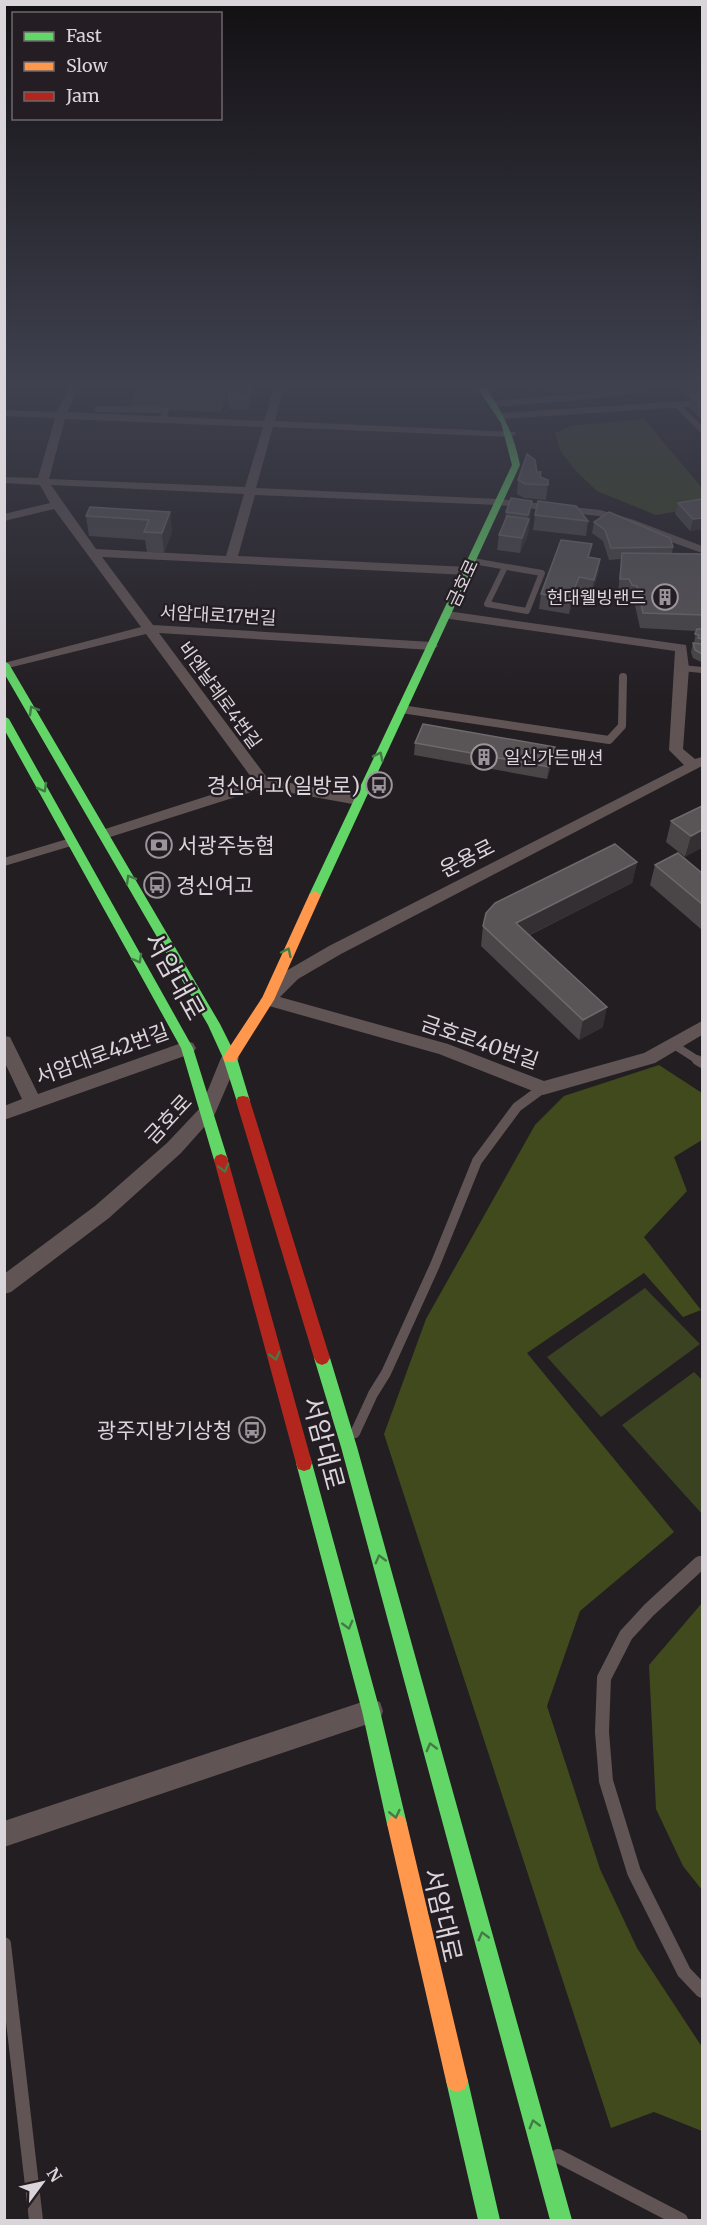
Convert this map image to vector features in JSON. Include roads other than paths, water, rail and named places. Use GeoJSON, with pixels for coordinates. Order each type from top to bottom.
{"type":"FeatureCollection","features":[{"type":"Feature","properties":{"kind":"main road","name":"금호로"},"geometry":{"type":"LineString","coordinates":[[230,1058],[268,1000],[279,971],[358,800],[504,491]]}},
{"type":"Feature","properties":{"kind":"main road","name":"서암대로"},"geometry":{"type":"LineString","coordinates":[[6,661],[214,1024],[230,1058],[349,1447],[561,2220]]}},
{"type":"Feature","properties":{"kind":"main road","name":"서암대로"},"geometry":{"type":"LineString","coordinates":[[4,719],[187,1048],[208,1111],[371,1711],[489,2220]]}},
{"type":"Feature","properties":{"kind":"street","name":"비엔날레로4번길"},"geometry":{"type":"LineString","coordinates":[[49,491],[263,783]]}},
{"type":"Feature","properties":{"kind":"street"},"geometry":{"type":"LineString","coordinates":[[227,491],[499,501],[600,513],[702,550]]}},
{"type":"Feature","properties":{"kind":"street"},"geometry":{"type":"LineString","coordinates":[[231,559],[249,492]]}},
{"type":"Feature","properties":{"kind":"street"},"geometry":{"type":"LineString","coordinates":[[4,518],[57,505]]}},
{"type":"Feature","properties":{"kind":"street"},"geometry":{"type":"LineString","coordinates":[[95,553],[470,566]]}},
{"type":"Feature","properties":{"kind":"street","name":"금호로"},"geometry":{"type":"LineString","coordinates":[[447,615],[681,648]]}},
{"type":"Feature","properties":{"kind":"street","name":"서암대로17번길"},"geometry":{"type":"LineString","coordinates":[[6,661],[149,629],[432,646]]}},
{"type":"Feature","properties":{"kind":"street","name":"운용로"},"geometry":{"type":"LineString","coordinates":[[681,648],[682,668],[676,750],[698,763]]}},
{"type":"Feature","properties":{"kind":"street","name":"운용로"},"geometry":{"type":"LineString","coordinates":[[268,1000],[292,975],[335,950],[698,763]]}},
{"type":"Feature","properties":{"kind":"street"},"geometry":{"type":"LineString","coordinates":[[104,834],[263,783],[358,800]]}},
{"type":"Feature","properties":{"kind":"street","name":"금호로40번길"},"geometry":{"type":"LineString","coordinates":[[268,1000],[442,1049],[522,1077],[543,1088],[649,1058],[702,1027]]}},
{"type":"Feature","properties":{"kind":"street","name":"서암대로42번길"},"geometry":{"type":"LineString","coordinates":[[4,1042],[33,1103]]}},
{"type":"Feature","properties":{"kind":"street","name":"서암대로42번길"},"geometry":{"type":"LineString","coordinates":[[4,1113],[187,1048]]}},
{"type":"Feature","properties":{"kind":"street","name":"금호로"},"geometry":{"type":"LineString","coordinates":[[4,1286],[102,1212],[174,1148],[208,1111],[230,1058]]}},
{"type":"Feature","properties":{"kind":"street"},"geometry":{"type":"LineString","coordinates":[[4,1834],[371,1711]]}},
{"type":"Feature","properties":{"kind":"lane"},"geometry":{"type":"LineString","coordinates":[[470,566],[505,567],[542,573],[527,611],[487,604],[505,567]]}},
{"type":"Feature","properties":{"kind":"lane"},"geometry":{"type":"LineString","coordinates":[[682,668],[702,670]]}},
{"type":"Feature","properties":{"kind":"lane"},"geometry":{"type":"LineString","coordinates":[[401,709],[609,740],[622,726],[623,677]]}},
{"type":"Feature","properties":{"kind":"lane"},"geometry":{"type":"LineString","coordinates":[[4,862],[73,841]]}},
{"type":"Feature","properties":{"kind":"lane"},"geometry":{"type":"LineString","coordinates":[[674,1045],[702,1063]]}},
{"type":"Feature","properties":{"kind":"lane"},"geometry":{"type":"LineString","coordinates":[[349,1447],[425,1287],[477,1161],[517,1107],[543,1088]]}},
{"type":"Feature","properties":{"kind":"lane"},"geometry":{"type":"LineString","coordinates":[[702,1561],[649,1610],[626,1635],[604,1678],[602,1732],[606,1781],[634,1872],[684,1972],[702,1991]]}},
{"type":"Feature","properties":{"kind":"lane"},"geometry":{"type":"LineString","coordinates":[[4,1944],[36,2220]]}},
{"type":"Feature","properties":{"kind":"lane"},"geometry":{"type":"LineString","coordinates":[[540,2146],[681,2220]]}},
{"type":"Feature","properties":{"kind":"place","name":"현대웰빙랜드"},"geometry":{"type":"Point","coordinates":[665,597]}},
{"type":"Feature","properties":{"kind":"place","name":"일신가든맨션"},"geometry":{"type":"Point","coordinates":[484,757]}},
{"type":"Feature","properties":{"kind":"place","name":"경신여고(일방로)"},"geometry":{"type":"Point","coordinates":[379,785]}},
{"type":"Feature","properties":{"kind":"place","name":"서광주농협"},"geometry":{"type":"Point","coordinates":[159,845]}},
{"type":"Feature","properties":{"kind":"place","name":"경신여고"},"geometry":{"type":"Point","coordinates":[157,885]}},
{"type":"Feature","properties":{"kind":"place","name":"광주지방기상청"},"geometry":{"type":"Point","coordinates":[252,1430]}}]}
